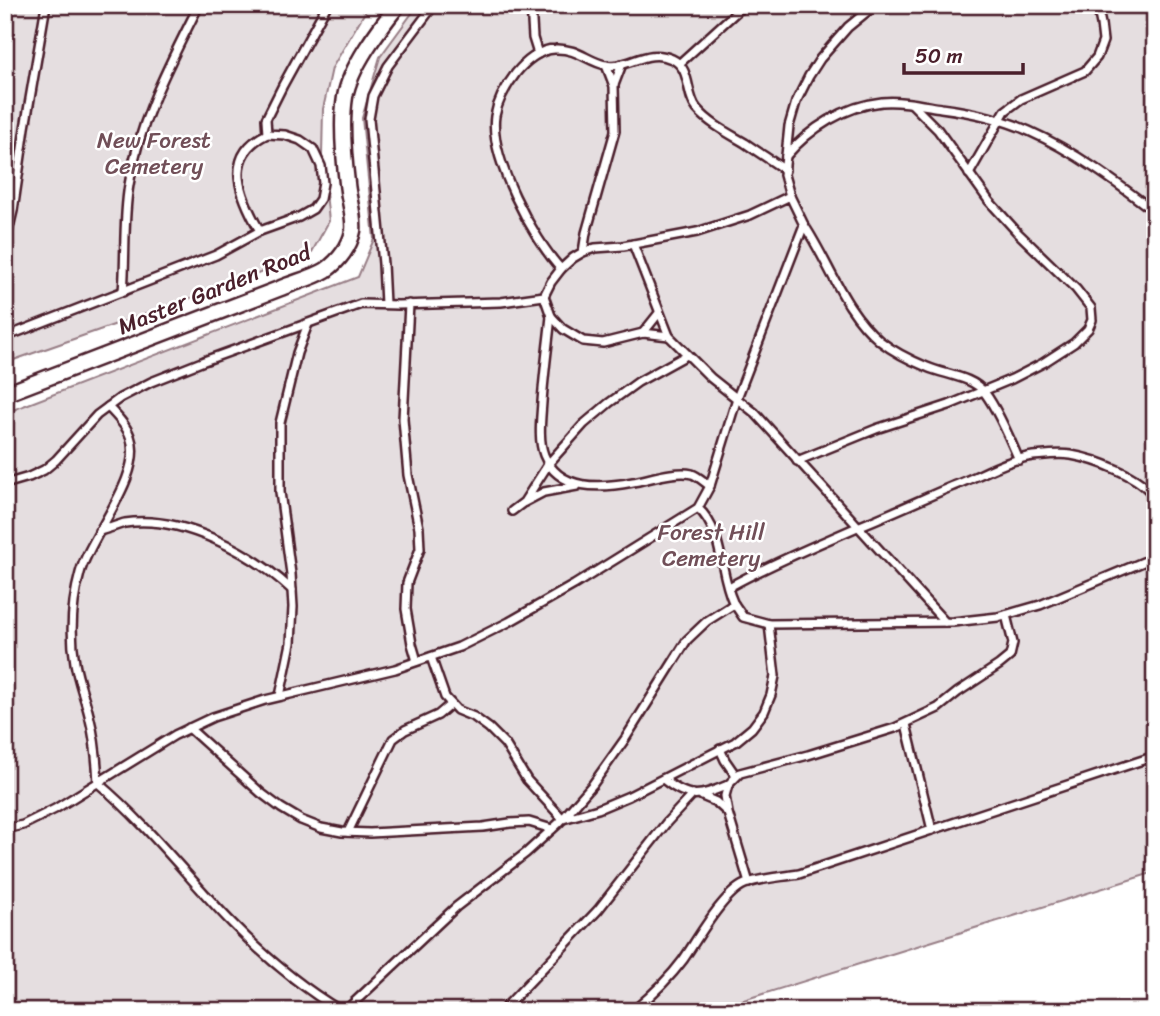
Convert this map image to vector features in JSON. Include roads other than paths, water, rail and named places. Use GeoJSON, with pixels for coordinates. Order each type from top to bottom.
{"type":"FeatureCollection","features":[{"type":"Feature","properties":{"kind":"street","name":"Master Garden Road"},"geometry":{"type":"LineString","coordinates":[[5,394],[326,270],[343,254],[353,231],[347,184],[343,115],[345,95],[370,42],[398,5]]}},
{"type":"Feature","properties":{"kind":"lane"},"geometry":{"type":"LineString","coordinates":[[5,245],[13,211],[46,5]]}},
{"type":"Feature","properties":{"kind":"lane"},"geometry":{"type":"LineString","coordinates":[[122,292],[125,217],[136,149],[146,117],[199,5]]}},
{"type":"Feature","properties":{"kind":"lane"},"geometry":{"type":"LineString","coordinates":[[267,134],[266,119],[327,5]]}},
{"type":"Feature","properties":{"kind":"lane"},"geometry":{"type":"LineString","coordinates":[[385,304],[369,119],[373,96],[388,65],[434,5]]}},
{"type":"Feature","properties":{"kind":"lane"},"geometry":{"type":"LineString","coordinates":[[531,5],[533,38],[538,54]]}},
{"type":"Feature","properties":{"kind":"lane"},"geometry":{"type":"LineString","coordinates":[[680,63],[744,5]]}},
{"type":"Feature","properties":{"kind":"lane"},"geometry":{"type":"LineString","coordinates":[[875,5],[833,43],[809,76],[796,102],[789,126],[784,175],[790,197],[846,301],[862,324],[900,355],[972,383],[984,392],[1019,460]]}},
{"type":"Feature","properties":{"kind":"lane"},"geometry":{"type":"LineString","coordinates":[[969,174],[1005,111],[1021,99],[1085,71],[1097,57],[1103,41],[1097,5]]}},
{"type":"Feature","properties":{"kind":"lane"},"geometry":{"type":"LineString","coordinates":[[561,270],[548,256],[533,232],[507,175],[496,139],[498,102],[522,66],[538,54],[554,48],[575,51],[606,65],[622,64],[648,55],[670,57],[680,63],[694,106],[705,118],[785,170]]}},
{"type":"Feature","properties":{"kind":"lane"},"geometry":{"type":"LineString","coordinates":[[614,86],[622,64]]}},
{"type":"Feature","properties":{"kind":"lane"},"geometry":{"type":"LineString","coordinates":[[583,252],[615,131],[614,86],[606,65]]}},
{"type":"Feature","properties":{"kind":"lane"},"geometry":{"type":"LineString","coordinates":[[786,156],[812,131],[832,118],[857,108],[883,102],[963,111],[999,119],[1029,131],[1074,155],[1155,212]]}},
{"type":"Feature","properties":{"kind":"lane"},"geometry":{"type":"LineString","coordinates":[[797,461],[876,429],[984,392],[1043,363],[1074,343],[1088,329],[1092,320],[1091,308],[1076,289],[989,201],[938,130],[912,104]]}},
{"type":"Feature","properties":{"kind":"lane"},"geometry":{"type":"LineString","coordinates":[[5,337],[216,255],[260,231],[313,209],[320,199],[323,183],[321,166],[313,149],[300,140],[285,135],[267,134],[246,150],[239,166],[238,181],[243,198],[260,231]]}},
{"type":"Feature","properties":{"kind":"lane"},"geometry":{"type":"LineString","coordinates":[[669,336],[643,333],[603,343],[583,341],[563,329],[551,316],[544,296],[561,270],[583,252],[697,232],[750,215],[790,197]]}},
{"type":"Feature","properties":{"kind":"lane"},"geometry":{"type":"LineString","coordinates":[[5,829],[34,819],[189,728],[280,696],[395,668],[458,647],[574,585],[698,508],[710,486],[737,398],[804,225]]}},
{"type":"Feature","properties":{"kind":"lane"},"geometry":{"type":"LineString","coordinates":[[634,244],[669,336],[712,378],[755,413],[945,622]]}},
{"type":"Feature","properties":{"kind":"lane"},"geometry":{"type":"LineString","coordinates":[[5,484],[44,470],[97,415],[120,398],[150,382],[362,304],[501,302],[544,296]]}},
{"type":"Feature","properties":{"kind":"lane"},"geometry":{"type":"LineString","coordinates":[[409,304],[403,419],[408,475],[419,528],[420,550],[407,583],[406,609],[417,661]]}},
{"type":"Feature","properties":{"kind":"lane"},"geometry":{"type":"LineString","coordinates":[[643,333],[659,313]]}},
{"type":"Feature","properties":{"kind":"lane"},"geometry":{"type":"LineString","coordinates":[[551,316],[541,427],[544,453],[552,469],[580,485]]}},
{"type":"Feature","properties":{"kind":"lane"},"geometry":{"type":"LineString","coordinates":[[280,696],[291,643],[293,607],[280,492],[280,423],[294,364],[308,324]]}},
{"type":"Feature","properties":{"kind":"lane"},"geometry":{"type":"LineString","coordinates":[[524,502],[549,463],[584,424],[638,382],[687,355]]}},
{"type":"Feature","properties":{"kind":"lane"},"geometry":{"type":"LineString","coordinates":[[108,407],[131,437],[133,457],[119,496],[80,570],[72,631],[74,662],[94,736],[98,783],[125,807],[231,923],[263,953],[291,976],[343,1011],[456,907],[526,853],[563,819],[625,738],[687,640],[706,621],[734,604]]}},
{"type":"Feature","properties":{"kind":"lane"},"geometry":{"type":"LineString","coordinates":[[729,587],[778,562],[1004,463],[1031,457],[1069,455],[1087,460],[1116,470],[1136,481],[1155,498]]}},
{"type":"Feature","properties":{"kind":"lane"},"geometry":{"type":"LineString","coordinates":[[512,511],[544,492],[580,485],[604,487],[678,473],[692,474],[710,486]]}},
{"type":"Feature","properties":{"kind":"lane"},"geometry":{"type":"LineString","coordinates":[[698,508],[708,517],[714,532],[734,604],[743,617],[769,624],[945,622],[1006,615],[1040,605],[1155,556]]}},
{"type":"Feature","properties":{"kind":"lane"},"geometry":{"type":"LineString","coordinates":[[99,532],[125,523],[149,522],[188,529],[240,552],[267,568],[292,591]]}},
{"type":"Feature","properties":{"kind":"lane"},"geometry":{"type":"LineString","coordinates":[[702,796],[728,785],[740,773],[906,724],[938,708],[1010,656],[1013,643],[1006,615]]}},
{"type":"Feature","properties":{"kind":"lane"},"geometry":{"type":"LineString","coordinates":[[563,819],[598,809],[663,779],[720,750],[752,728],[764,712],[775,676],[769,624]]}},
{"type":"Feature","properties":{"kind":"lane"},"geometry":{"type":"LineString","coordinates":[[430,657],[445,697],[457,710],[489,727],[505,744],[527,780],[563,819]]}},
{"type":"Feature","properties":{"kind":"lane"},"geometry":{"type":"LineString","coordinates":[[348,832],[393,739],[405,730],[438,715],[451,704]]}},
{"type":"Feature","properties":{"kind":"lane"},"geometry":{"type":"LineString","coordinates":[[906,724],[932,830]]}},
{"type":"Feature","properties":{"kind":"lane"},"geometry":{"type":"LineString","coordinates":[[189,728],[261,793],[301,820],[321,828],[348,832],[419,831],[529,822],[552,829]]}},
{"type":"Feature","properties":{"kind":"lane"},"geometry":{"type":"LineString","coordinates":[[720,750],[736,776]]}},
{"type":"Feature","properties":{"kind":"lane"},"geometry":{"type":"LineString","coordinates":[[633,1011],[653,994],[681,963],[729,896],[743,885],[799,874],[1155,757]]}},
{"type":"Feature","properties":{"kind":"lane"},"geometry":{"type":"LineString","coordinates":[[663,779],[674,788],[716,802],[728,813]]}},
{"type":"Feature","properties":{"kind":"lane"},"geometry":{"type":"LineString","coordinates":[[728,785],[725,796],[728,813],[749,883]]}},
{"type":"Feature","properties":{"kind":"lane"},"geometry":{"type":"LineString","coordinates":[[502,1011],[598,910],[667,822],[693,794]]}},
{"type":"Feature","properties":{"kind":"park label","name":"New Forest Cemetery"},"geometry":{"type":"Point","coordinates":[154,153]}},
{"type":"Feature","properties":{"kind":"park label","name":"Forest Hill Cemetery"},"geometry":{"type":"Point","coordinates":[711,545]}}]}
